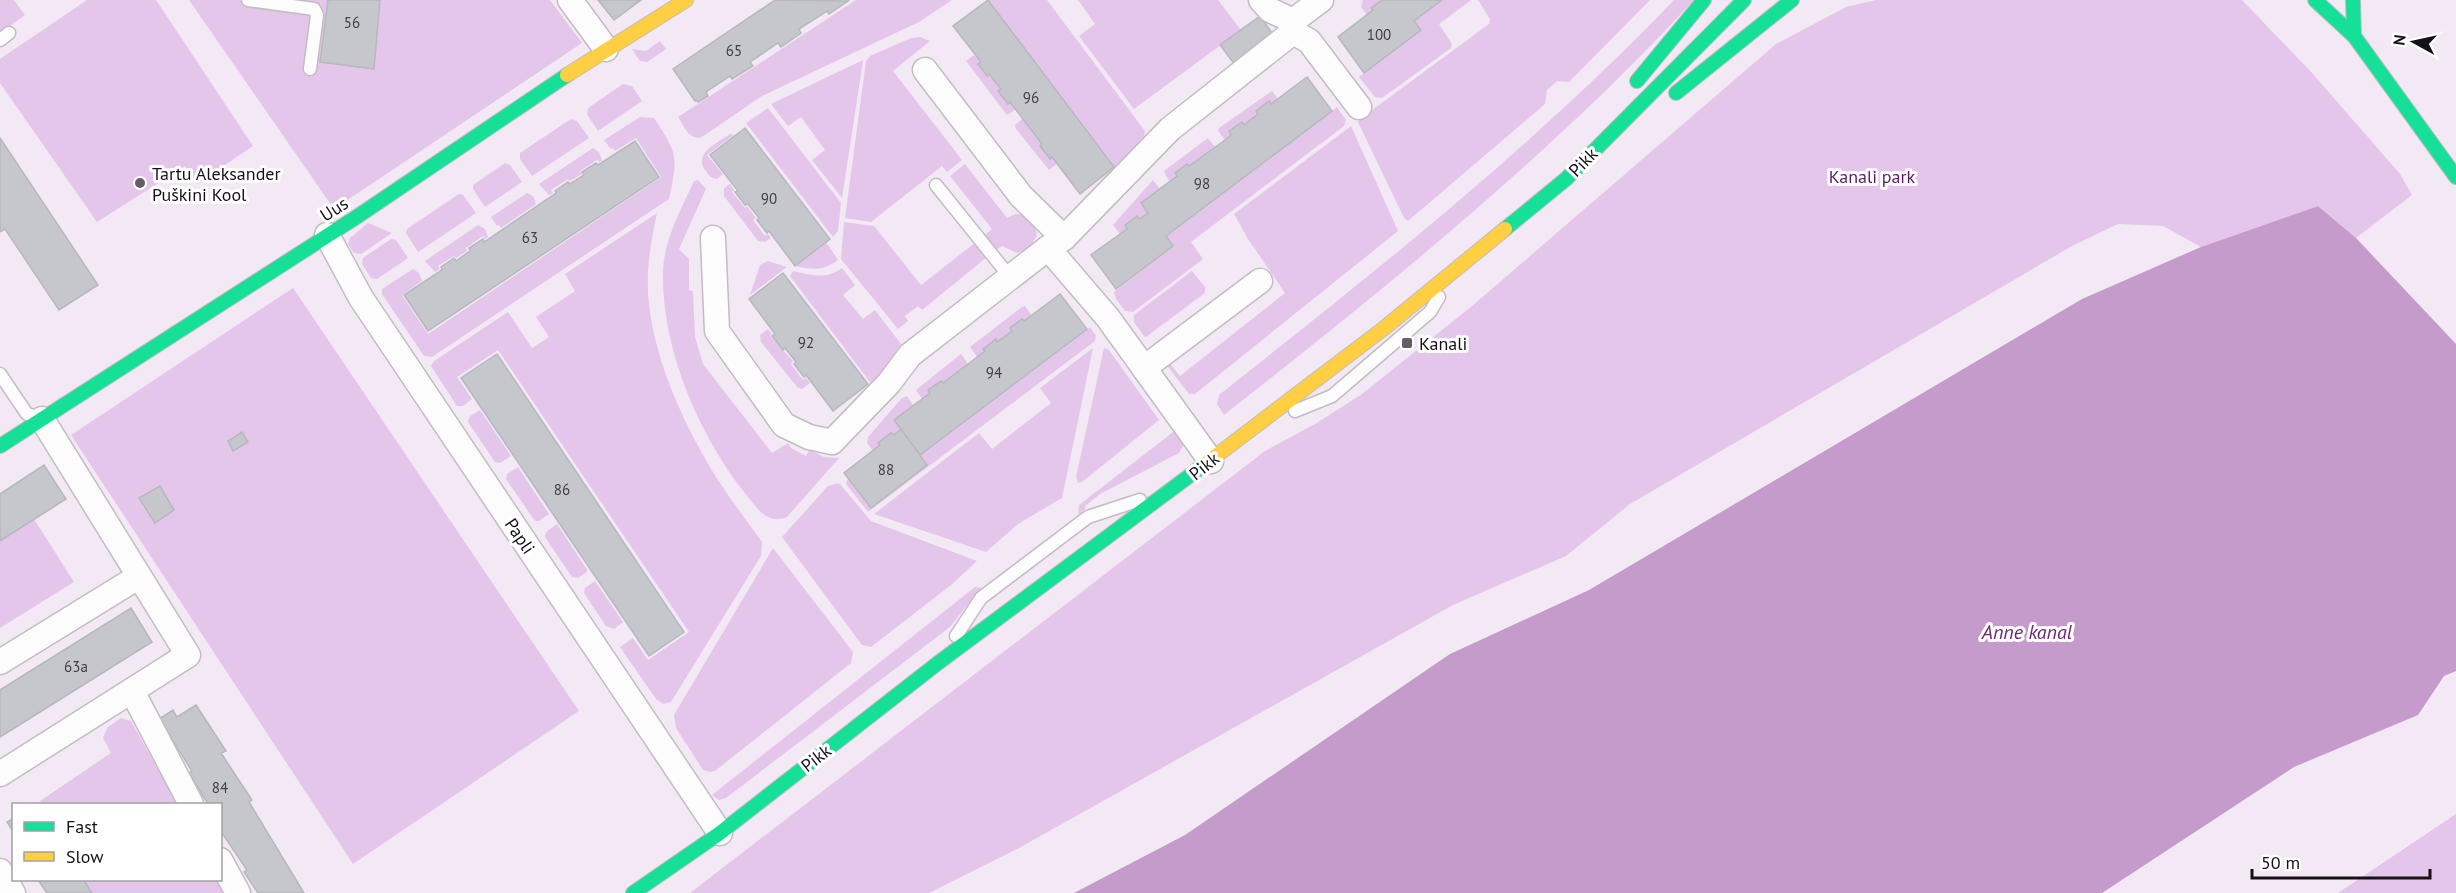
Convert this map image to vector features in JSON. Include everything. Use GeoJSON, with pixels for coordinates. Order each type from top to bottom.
{"type":"FeatureCollection","features":[{"type":"Feature","properties":{"kind":"street"},"geometry":{"type":"LineString","coordinates":[[570,0],[606,49]]}},
{"type":"Feature","properties":{"kind":"street","name":"Uus"},"geometry":{"type":"LineString","coordinates":[[0,446],[327,236],[606,49],[686,0]]}},
{"type":"Feature","properties":{"kind":"street"},"geometry":{"type":"LineString","coordinates":[[1261,0],[1309,41],[1359,107]]}},
{"type":"Feature","properties":{"kind":"street"},"geometry":{"type":"LineString","coordinates":[[713,238],[717,331],[784,425],[809,437],[832,442],[889,383],[910,355],[1056,243],[1170,129],[1321,0]]}},
{"type":"Feature","properties":{"kind":"street"},"geometry":{"type":"LineString","coordinates":[[1632,89],[1658,53],[1704,0]]}},
{"type":"Feature","properties":{"kind":"street","name":"Pikk"},"geometry":{"type":"LineString","coordinates":[[633,893],[720,833],[938,663],[1175,489],[1249,429],[1383,329],[1566,180],[1671,71],[1744,0]]}},
{"type":"Feature","properties":{"kind":"street"},"geometry":{"type":"LineString","coordinates":[[1566,180],[1792,0]]}},
{"type":"Feature","properties":{"kind":"street"},"geometry":{"type":"LineString","coordinates":[[2315,0],[2354,36],[2456,177]]}},
{"type":"Feature","properties":{"kind":"street"},"geometry":{"type":"LineString","coordinates":[[2353,0],[2354,36]]}},
{"type":"Feature","properties":{"kind":"street"},"geometry":{"type":"LineString","coordinates":[[925,70],[1056,243],[1211,461]]}},
{"type":"Feature","properties":{"kind":"street"},"geometry":{"type":"LineString","coordinates":[[1566,180],[1618,107]]}},
{"type":"Feature","properties":{"kind":"street","name":"Papli"},"geometry":{"type":"LineString","coordinates":[[327,236],[374,317],[720,833]]}},
{"type":"Feature","properties":{"kind":"street"},"geometry":{"type":"LineString","coordinates":[[1144,368],[1260,281]]}},
{"type":"Feature","properties":{"kind":"street"},"geometry":{"type":"LineString","coordinates":[[0,774],[188,655],[138,578],[42,419]]}},
{"type":"Feature","properties":{"kind":"street"},"geometry":{"type":"LineString","coordinates":[[0,662],[138,578]]}},
{"type":"Feature","properties":{"kind":"street"},"geometry":{"type":"LineString","coordinates":[[132,691],[191,803]]}},
{"type":"Feature","properties":{"kind":"street"},"geometry":{"type":"LineString","coordinates":[[222,864],[238,893]]}},
{"type":"Feature","properties":{"kind":"street"},"geometry":{"type":"LineString","coordinates":[[0,872],[13,893]]}},
{"type":"Feature","properties":{"kind":"lane"},"geometry":{"type":"LineString","coordinates":[[248,0],[314,9],[317,15],[310,69]]}},
{"type":"Feature","properties":{"kind":"lane"},"geometry":{"type":"LineString","coordinates":[[936,185],[1010,277]]}},
{"type":"Feature","properties":{"kind":"lane"},"geometry":{"type":"LineString","coordinates":[[1249,429],[1332,396],[1430,312],[1455,270]]}},
{"type":"Feature","properties":{"kind":"lane"},"geometry":{"type":"LineString","coordinates":[[0,374],[27,414],[42,419]]}},
{"type":"Feature","properties":{"kind":"lane"},"geometry":{"type":"LineString","coordinates":[[938,663],[981,598],[1088,517],[1175,489]]}},
{"type":"Feature","properties":{"kind":"green space"},"geometry":{"type":"Polygon","coordinates":[[[0,0],[14,0],[25,15],[0,33],[0,0]]]}},
{"type":"Feature","properties":{"kind":"green space"},"geometry":{"type":"Polygon","coordinates":[[[87,0],[156,0],[253,146],[197,184],[185,166],[97,222],[0,83],[0,59],[87,0]]]}},
{"type":"Feature","properties":{"kind":"green space"},"geometry":{"type":"Polygon","coordinates":[[[189,0],[550,0],[582,43],[334,209],[189,0]]]}},
{"type":"Feature","properties":{"kind":"green space"},"geometry":{"type":"Polygon","coordinates":[[[856,0],[952,0],[919,22],[762,96],[702,137],[694,137],[687,132],[678,117],[856,0]]]}},
{"type":"Feature","properties":{"kind":"green space"},"geometry":{"type":"Polygon","coordinates":[[[987,0],[1047,0],[1145,131],[1143,141],[1115,169],[987,0]]]}},
{"type":"Feature","properties":{"kind":"green space"},"geometry":{"type":"Polygon","coordinates":[[[1078,0],[1218,0],[1241,30],[1134,109],[1079,36],[1095,24],[1078,0]]]}},
{"type":"Feature","properties":{"kind":"green space"},"geometry":{"type":"Polygon","coordinates":[[[1363,0],[1382,0],[1367,15],[1361,7],[1363,0]]]}},
{"type":"Feature","properties":{"kind":"green space"},"geometry":{"type":"Polygon","coordinates":[[[1442,0],[1471,0],[1439,24],[1452,44],[1451,48],[1382,98],[1375,97],[1359,77],[1421,30],[1414,21],[1442,0]]]}},
{"type":"Feature","properties":{"kind":"green space"},"geometry":{"type":"Polygon","coordinates":[[[1478,0],[1650,0],[1569,82],[1557,81],[1547,90],[1545,104],[1408,221],[1404,218],[1358,122],[1489,24],[1490,19],[1478,0]]]}},
{"type":"Feature","properties":{"kind":"green space"},"geometry":{"type":"Polygon","coordinates":[[[1674,0],[1694,0],[1584,112],[1407,268],[1224,415],[1217,404],[1219,395],[1395,254],[1510,156],[1621,54],[1674,0]]]}},
{"type":"Feature","properties":{"kind":"green space","name":"Kanali park"},"geometry":{"type":"Polygon","coordinates":[[[1876,0],[2242,0],[2313,74],[2400,174],[2412,195],[2356,238],[2318,206],[2201,247],[2163,226],[2118,224],[2072,246],[1630,504],[1566,556],[1453,605],[1019,848],[929,893],[690,893],[1265,451],[1315,424],[1362,394],[1472,306],[1776,44],[1846,7],[1876,0]]]}},
{"type":"Feature","properties":{"kind":"green space"},"geometry":{"type":"Polygon","coordinates":[[[920,37],[930,41],[893,71],[962,160],[947,172],[942,166],[871,222],[845,218],[866,61],[870,56],[911,38],[920,37]]]}},
{"type":"Feature","properties":{"kind":"green space"},"geometry":{"type":"Polygon","coordinates":[[[660,41],[666,49],[647,62],[640,61],[632,49],[646,51],[660,41]]]}},
{"type":"Feature","properties":{"kind":"green space"},"geometry":{"type":"Polygon","coordinates":[[[974,55],[981,62],[978,65],[986,76],[989,74],[1001,89],[998,92],[1008,104],[1010,102],[1016,109],[1007,115],[966,61],[974,55]]]}},
{"type":"Feature","properties":{"kind":"green space"},"geometry":{"type":"Polygon","coordinates":[[[863,60],[842,198],[812,160],[825,150],[801,117],[788,126],[771,104],[863,60]]]}},
{"type":"Feature","properties":{"kind":"green space"},"geometry":{"type":"Polygon","coordinates":[[[623,84],[632,86],[642,101],[598,131],[587,114],[588,108],[623,84]]]}},
{"type":"Feature","properties":{"kind":"green space"},"geometry":{"type":"Polygon","coordinates":[[[1272,91],[1278,99],[1271,104],[1269,101],[1244,125],[1242,122],[1229,131],[1231,135],[1225,140],[1218,131],[1219,128],[1272,91]]]}},
{"type":"Feature","properties":{"kind":"green space"},"geometry":{"type":"Polygon","coordinates":[[[1337,107],[1346,120],[1344,126],[1191,242],[1203,259],[1133,312],[1125,311],[1114,292],[1173,246],[1166,236],[1337,107]]]}},
{"type":"Feature","properties":{"kind":"green space"},"geometry":{"type":"Polygon","coordinates":[[[768,108],[841,203],[838,231],[833,237],[746,123],[768,108]]]}},
{"type":"Feature","properties":{"kind":"green space"},"geometry":{"type":"Polygon","coordinates":[[[640,117],[654,118],[672,148],[675,164],[669,199],[432,357],[424,356],[382,294],[382,289],[413,269],[419,273],[422,281],[402,295],[428,334],[661,177],[636,138],[615,151],[604,140],[640,117]]]}},
{"type":"Feature","properties":{"kind":"green space"},"geometry":{"type":"Polygon","coordinates":[[[1023,118],[1042,144],[1040,147],[1049,159],[1052,157],[1057,164],[1049,170],[1016,129],[1015,125],[1023,118]]]}},
{"type":"Feature","properties":{"kind":"green space"},"geometry":{"type":"Polygon","coordinates":[[[571,119],[577,121],[589,138],[532,176],[520,159],[520,153],[571,119]]]}},
{"type":"Feature","properties":{"kind":"green space"},"geometry":{"type":"Polygon","coordinates":[[[1351,126],[1398,231],[1195,394],[1189,394],[1165,363],[1167,360],[1180,376],[1285,293],[1234,214],[1351,126]]]}},
{"type":"Feature","properties":{"kind":"green space"},"geometry":{"type":"Polygon","coordinates":[[[730,134],[734,135],[707,155],[723,174],[717,179],[713,178],[702,165],[702,159],[713,145],[730,134]]]}},
{"type":"Feature","properties":{"kind":"green space"},"geometry":{"type":"Polygon","coordinates":[[[1208,138],[1215,147],[1189,166],[1187,164],[1175,173],[1177,176],[1169,181],[1164,171],[1208,138]]]}},
{"type":"Feature","properties":{"kind":"green space"},"geometry":{"type":"Polygon","coordinates":[[[593,148],[599,152],[602,160],[599,162],[597,160],[580,171],[582,174],[570,181],[568,179],[551,190],[553,193],[549,195],[539,184],[593,148]]]}},
{"type":"Feature","properties":{"kind":"green space"},"geometry":{"type":"Polygon","coordinates":[[[505,163],[510,165],[522,182],[485,207],[473,189],[473,185],[505,163]]]}},
{"type":"Feature","properties":{"kind":"green space"},"geometry":{"type":"Polygon","coordinates":[[[965,164],[1007,218],[1021,214],[1034,222],[1037,235],[1029,249],[1017,253],[1002,246],[996,250],[985,235],[992,229],[950,176],[965,164]]]}},
{"type":"Feature","properties":{"kind":"green space"},"geometry":{"type":"Polygon","coordinates":[[[698,180],[706,189],[679,249],[689,259],[689,290],[693,291],[695,337],[703,364],[772,453],[788,443],[791,448],[806,456],[810,450],[824,457],[839,458],[787,517],[780,519],[767,517],[762,513],[727,469],[698,416],[686,388],[668,329],[663,271],[666,248],[694,181],[698,180]]]}},
{"type":"Feature","properties":{"kind":"green space"},"geometry":{"type":"Polygon","coordinates":[[[1153,180],[1160,189],[1141,203],[1148,213],[1140,219],[1137,216],[1125,225],[1127,229],[1120,234],[1113,225],[1153,180]]]}},
{"type":"Feature","properties":{"kind":"green space"},"geometry":{"type":"Polygon","coordinates":[[[730,184],[734,190],[732,192],[756,218],[753,220],[765,236],[768,234],[771,238],[765,242],[758,241],[724,196],[724,188],[730,184]]]}},
{"type":"Feature","properties":{"kind":"green space"},"geometry":{"type":"Polygon","coordinates":[[[527,193],[533,196],[536,204],[501,228],[497,226],[491,217],[527,193]]]}},
{"type":"Feature","properties":{"kind":"green space"},"geometry":{"type":"Polygon","coordinates":[[[459,194],[463,195],[476,213],[418,252],[406,233],[407,229],[459,194]]]}},
{"type":"Feature","properties":{"kind":"green space"},"geometry":{"type":"Polygon","coordinates":[[[657,213],[651,242],[648,299],[653,327],[669,384],[708,463],[762,542],[761,556],[671,702],[663,704],[656,699],[620,647],[633,638],[648,660],[689,632],[498,350],[457,377],[472,399],[463,406],[457,406],[431,366],[434,361],[508,312],[532,348],[549,337],[536,317],[575,291],[565,274],[657,213]]]}},
{"type":"Feature","properties":{"kind":"green space"},"geometry":{"type":"Polygon","coordinates":[[[844,222],[874,226],[921,285],[976,242],[987,257],[922,310],[918,306],[905,316],[908,321],[898,329],[841,259],[844,222]]]}},
{"type":"Feature","properties":{"kind":"green space"},"geometry":{"type":"Polygon","coordinates":[[[368,223],[392,233],[361,254],[354,253],[348,244],[350,238],[368,223]]]}},
{"type":"Feature","properties":{"kind":"green space"},"geometry":{"type":"Polygon","coordinates":[[[478,225],[485,229],[488,237],[485,239],[483,236],[466,248],[467,251],[438,266],[440,269],[435,272],[425,261],[478,225]]]}},
{"type":"Feature","properties":{"kind":"green space"},"geometry":{"type":"Polygon","coordinates":[[[391,239],[396,240],[408,258],[377,279],[371,278],[362,264],[363,258],[391,239]]]}},
{"type":"Feature","properties":{"kind":"green space"},"geometry":{"type":"Polygon","coordinates":[[[826,242],[838,260],[818,269],[795,266],[826,242]]]}},
{"type":"Feature","properties":{"kind":"green space"},"geometry":{"type":"Polygon","coordinates":[[[768,261],[787,267],[750,295],[760,265],[768,261]]]}},
{"type":"Feature","properties":{"kind":"green space"},"geometry":{"type":"Polygon","coordinates":[[[842,268],[855,285],[843,295],[863,319],[875,310],[901,344],[879,376],[870,382],[790,276],[793,271],[824,275],[842,268]]]}},
{"type":"Feature","properties":{"kind":"green space"},"geometry":{"type":"Polygon","coordinates":[[[1192,271],[1205,287],[1205,293],[1146,337],[1144,336],[1134,322],[1134,315],[1192,271]]]}},
{"type":"Feature","properties":{"kind":"green space"},"geometry":{"type":"Polygon","coordinates":[[[293,288],[579,711],[353,864],[71,435],[293,288]]]}},
{"type":"Feature","properties":{"kind":"green space"},"geometry":{"type":"Polygon","coordinates":[[[1025,306],[1032,316],[1024,321],[1022,319],[1010,328],[1012,331],[997,342],[995,340],[977,357],[970,347],[1025,306]]]}},
{"type":"Feature","properties":{"kind":"green space"},"geometry":{"type":"Polygon","coordinates":[[[1090,327],[1096,336],[1095,341],[868,512],[846,484],[848,478],[871,507],[927,465],[920,455],[1090,327]]]}},
{"type":"Feature","properties":{"kind":"green space"},"geometry":{"type":"Polygon","coordinates":[[[768,329],[772,334],[770,336],[793,361],[791,364],[803,380],[806,378],[810,383],[802,389],[797,387],[761,342],[760,335],[768,329]]]}},
{"type":"Feature","properties":{"kind":"green space"},"geometry":{"type":"Polygon","coordinates":[[[1093,348],[1062,498],[1018,524],[986,552],[874,514],[979,433],[992,449],[1051,403],[1040,388],[1093,348]]]}},
{"type":"Feature","properties":{"kind":"green space"},"geometry":{"type":"Polygon","coordinates":[[[1104,348],[1109,350],[1159,420],[1078,483],[1076,477],[1104,348]]]}},
{"type":"Feature","properties":{"kind":"green space"},"geometry":{"type":"Polygon","coordinates":[[[961,354],[968,364],[943,383],[940,381],[928,390],[930,393],[922,399],[916,390],[961,354]]]}},
{"type":"Feature","properties":{"kind":"green space"},"geometry":{"type":"Polygon","coordinates":[[[907,396],[913,405],[894,420],[901,429],[878,443],[880,445],[873,451],[867,443],[868,437],[902,398],[907,396]]]}},
{"type":"Feature","properties":{"kind":"green space"},"geometry":{"type":"Polygon","coordinates":[[[480,410],[511,456],[500,463],[495,462],[468,422],[470,416],[480,410]]]}},
{"type":"Feature","properties":{"kind":"green space"},"geometry":{"type":"Polygon","coordinates":[[[1177,429],[1183,446],[1179,453],[1100,494],[1078,515],[1079,505],[1177,429]]]}},
{"type":"Feature","properties":{"kind":"green space"},"geometry":{"type":"Polygon","coordinates":[[[518,467],[549,514],[539,521],[535,521],[506,479],[507,474],[518,467]]]}},
{"type":"Feature","properties":{"kind":"green space"},"geometry":{"type":"Polygon","coordinates":[[[839,483],[871,521],[977,561],[951,585],[871,647],[862,645],[782,537],[828,486],[839,483]]]}},
{"type":"Feature","properties":{"kind":"green space"},"geometry":{"type":"Polygon","coordinates":[[[34,519],[74,582],[0,628],[0,541],[34,519]]]}},
{"type":"Feature","properties":{"kind":"green space"},"geometry":{"type":"Polygon","coordinates":[[[557,524],[588,571],[578,578],[572,577],[545,537],[546,532],[557,524]]]}},
{"type":"Feature","properties":{"kind":"green space"},"geometry":{"type":"Polygon","coordinates":[[[773,548],[853,652],[851,663],[715,771],[703,770],[676,728],[674,715],[773,548]]]}},
{"type":"Feature","properties":{"kind":"green space"},"geometry":{"type":"Polygon","coordinates":[[[595,581],[623,622],[614,629],[606,626],[584,593],[585,588],[595,581]]]}},
{"type":"Feature","properties":{"kind":"green space"},"geometry":{"type":"Polygon","coordinates":[[[975,587],[983,588],[980,592],[978,591],[950,627],[726,798],[719,800],[712,795],[975,587]]]}},
{"type":"Feature","properties":{"kind":"green space"},"geometry":{"type":"Polygon","coordinates":[[[121,718],[131,721],[176,803],[41,803],[40,801],[111,753],[103,738],[107,728],[121,718]]]}},
{"type":"Feature","properties":{"kind":"green space"},"geometry":{"type":"Polygon","coordinates":[[[2456,814],[2456,893],[2338,893],[2456,814]]]}},
{"type":"Feature","properties":{"kind":"green space"},"geometry":{"type":"Polygon","coordinates":[[[85,881],[220,881],[226,893],[92,893],[85,881]]]}},
{"type":"Feature","properties":{"kind":"water","name":"Anne kanal"},"geometry":{"type":"Polygon","coordinates":[[[2318,206],[2356,238],[2456,344],[2456,671],[2444,676],[2418,715],[2294,767],[2102,893],[1074,893],[1185,835],[1450,654],[1589,590],[2082,299],[2201,247],[2318,206]]]}},
{"type":"Feature","properties":{"kind":"building"},"geometry":{"type":"Polygon","coordinates":[[[328,0],[380,0],[374,69],[320,62],[328,0]]]}},
{"type":"Feature","properties":{"kind":"building"},"geometry":{"type":"Polygon","coordinates":[[[598,0],[641,0],[614,20],[598,0]]]}},
{"type":"Feature","properties":{"kind":"building"},"geometry":{"type":"Polygon","coordinates":[[[775,0],[848,1],[829,14],[827,11],[799,29],[801,33],[781,47],[778,43],[750,62],[753,66],[732,79],[730,76],[706,92],[708,96],[698,102],[695,101],[673,69],[775,0]]]}},
{"type":"Feature","properties":{"kind":"building"},"geometry":{"type":"Polygon","coordinates":[[[988,0],[1114,167],[1080,194],[1052,157],[1050,159],[1040,146],[1042,144],[1010,102],[1008,104],[998,91],[1001,89],[989,74],[987,76],[978,64],[981,62],[953,26],[988,0]]]}},
{"type":"Feature","properties":{"kind":"building"},"geometry":{"type":"Polygon","coordinates":[[[1382,0],[1442,0],[1414,21],[1421,30],[1364,73],[1338,37],[1373,10],[1371,8],[1382,0]]]}},
{"type":"Feature","properties":{"kind":"building"},"geometry":{"type":"Polygon","coordinates":[[[1260,16],[1274,36],[1235,65],[1220,45],[1260,16]]]}},
{"type":"Feature","properties":{"kind":"building"},"geometry":{"type":"Polygon","coordinates":[[[1307,77],[1332,111],[1166,236],[1173,246],[1116,289],[1091,255],[1127,229],[1125,225],[1137,216],[1140,219],[1148,213],[1141,203],[1177,176],[1175,173],[1187,164],[1189,166],[1225,140],[1231,135],[1229,131],[1242,122],[1244,125],[1269,101],[1271,104],[1307,77]]]}},
{"type":"Feature","properties":{"kind":"building"},"geometry":{"type":"Polygon","coordinates":[[[745,128],[830,239],[795,266],[769,231],[767,233],[757,220],[759,218],[748,204],[745,205],[735,192],[738,191],[710,155],[745,128]]]}},
{"type":"Feature","properties":{"kind":"building"},"geometry":{"type":"Polygon","coordinates":[[[0,138],[98,285],[59,310],[5,229],[0,232],[0,138]]]}},
{"type":"Feature","properties":{"kind":"building"},"geometry":{"type":"Polygon","coordinates":[[[635,141],[659,177],[428,331],[404,295],[442,270],[441,267],[454,258],[456,261],[470,251],[469,248],[483,239],[484,242],[556,193],[555,191],[568,182],[570,184],[584,175],[582,172],[596,163],[598,165],[635,141]]]}},
{"type":"Feature","properties":{"kind":"building"},"geometry":{"type":"Polygon","coordinates":[[[783,273],[868,384],[833,411],[806,375],[804,377],[794,364],[796,362],[785,348],[783,350],[772,336],[775,334],[749,299],[783,273]]]}},
{"type":"Feature","properties":{"kind":"building"},"geometry":{"type":"Polygon","coordinates":[[[1060,294],[1087,329],[920,455],[894,420],[930,393],[928,390],[941,381],[943,383],[985,351],[983,349],[996,339],[997,342],[1012,331],[1010,328],[1022,319],[1024,321],[1060,294]]]}},
{"type":"Feature","properties":{"kind":"building"},"geometry":{"type":"Polygon","coordinates":[[[497,354],[684,632],[649,656],[461,378],[497,354]]]}},
{"type":"Feature","properties":{"kind":"building"},"geometry":{"type":"Polygon","coordinates":[[[901,429],[927,465],[871,508],[844,473],[880,445],[878,443],[901,429]]]}},
{"type":"Feature","properties":{"kind":"building"},"geometry":{"type":"Polygon","coordinates":[[[242,432],[248,442],[233,451],[228,441],[242,432]]]}},
{"type":"Feature","properties":{"kind":"building"},"geometry":{"type":"Polygon","coordinates":[[[44,465],[66,499],[0,541],[0,494],[44,465]]]}},
{"type":"Feature","properties":{"kind":"building"},"geometry":{"type":"Polygon","coordinates":[[[160,486],[174,510],[155,523],[139,498],[160,486]]]}},
{"type":"Feature","properties":{"kind":"building"},"geometry":{"type":"Polygon","coordinates":[[[131,608],[152,642],[0,737],[0,690],[131,608]]]}},
{"type":"Feature","properties":{"kind":"building"},"geometry":{"type":"Polygon","coordinates":[[[196,705],[226,751],[221,753],[252,800],[249,802],[304,893],[258,893],[244,872],[247,870],[222,833],[222,803],[207,803],[189,773],[192,771],[159,719],[173,710],[177,717],[196,705]]]}},
{"type":"Feature","properties":{"kind":"building"},"geometry":{"type":"Polygon","coordinates":[[[12,819],[12,830],[7,822],[12,819]]]}},
{"type":"Feature","properties":{"kind":"building"},"geometry":{"type":"Polygon","coordinates":[[[39,881],[85,881],[92,893],[47,893],[39,881]]]}},
{"type":"Feature","properties":{"kind":"traffic: fast"},"geometry":{"type":"LineString","coordinates":[[1637,81],[1704,0]]}},
{"type":"Feature","properties":{"kind":"traffic: fast"},"geometry":{"type":"LineString","coordinates":[[1505,229],[1566,179],[1744,0]]}},
{"type":"Feature","properties":{"kind":"traffic: fast"},"geometry":{"type":"LineString","coordinates":[[1676,93],[1792,0]]}},
{"type":"Feature","properties":{"kind":"traffic: fast"},"geometry":{"type":"LineString","coordinates":[[2315,0],[2354,36],[2456,177]]}},
{"type":"Feature","properties":{"kind":"traffic: fast"},"geometry":{"type":"LineString","coordinates":[[2353,0],[2354,36]]}},
{"type":"Feature","properties":{"kind":"traffic: fast"},"geometry":{"type":"LineString","coordinates":[[0,446],[358,216],[567,75]]}},
{"type":"Feature","properties":{"kind":"traffic: fast"},"geometry":{"type":"LineString","coordinates":[[633,893],[720,833],[938,663],[1208,462]]}},
{"type":"Feature","properties":{"kind":"traffic: slow"},"geometry":{"type":"LineString","coordinates":[[567,75],[686,0]]}},
{"type":"Feature","properties":{"kind":"traffic: slow"},"geometry":{"type":"LineString","coordinates":[[1208,462],[1383,329],[1505,229]]}},
{"type":"Feature","properties":{"kind":"place","name":"Tartu Aleksander Puškini Kool"},"geometry":{"type":"Point","coordinates":[140,183]}},
{"type":"Feature","properties":{"kind":"place","name":"Kanali"},"geometry":{"type":"Point","coordinates":[1407,343]}}]}
